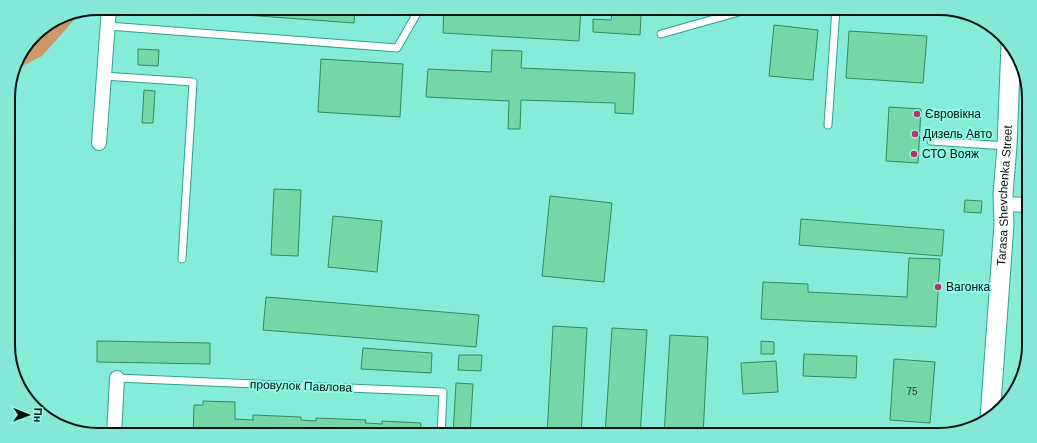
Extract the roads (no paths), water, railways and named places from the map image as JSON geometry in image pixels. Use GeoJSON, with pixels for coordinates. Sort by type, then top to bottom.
{"type":"FeatureCollection","features":[{"type":"Feature","properties":{"kind":"main road","name":"Tarasa Shevchenka Street"},"geometry":{"type":"LineString","coordinates":[[990,411],[1004,204],[1003,194],[1007,146],[1011,55]]}},
{"type":"Feature","properties":{"kind":"street"},"geometry":{"type":"LineString","coordinates":[[99,143],[109,15]]}},
{"type":"Feature","properties":{"kind":"street"},"geometry":{"type":"LineString","coordinates":[[1004,204],[1022,205]]}},
{"type":"Feature","properties":{"kind":"street"},"geometry":{"type":"LineString","coordinates":[[114,428],[117,378]]}},
{"type":"Feature","properties":{"kind":"lane"},"geometry":{"type":"LineString","coordinates":[[108,26],[396,48],[416,15]]}},
{"type":"Feature","properties":{"kind":"lane"},"geometry":{"type":"LineString","coordinates":[[661,34],[728,15]]}},
{"type":"Feature","properties":{"kind":"lane"},"geometry":{"type":"LineString","coordinates":[[828,125],[836,15]]}},
{"type":"Feature","properties":{"kind":"lane"},"geometry":{"type":"LineString","coordinates":[[104,76],[193,82],[182,259]]}},
{"type":"Feature","properties":{"kind":"lane"},"geometry":{"type":"LineString","coordinates":[[931,141],[1007,146]]}},
{"type":"Feature","properties":{"kind":"lane","name":"провулок Павлова"},"geometry":{"type":"LineString","coordinates":[[117,378],[443,392],[441,428]]}},
{"type":"Feature","properties":{"kind":"place","name":"Євровікна"},"geometry":{"type":"Point","coordinates":[917,114]}},
{"type":"Feature","properties":{"kind":"place","name":"Дизель Авто"},"geometry":{"type":"Point","coordinates":[915,134]}},
{"type":"Feature","properties":{"kind":"place","name":"СТО Вояж"},"geometry":{"type":"Point","coordinates":[914,154]}},
{"type":"Feature","properties":{"kind":"place","name":"Вагонка"},"geometry":{"type":"Point","coordinates":[938,287]}}]}
